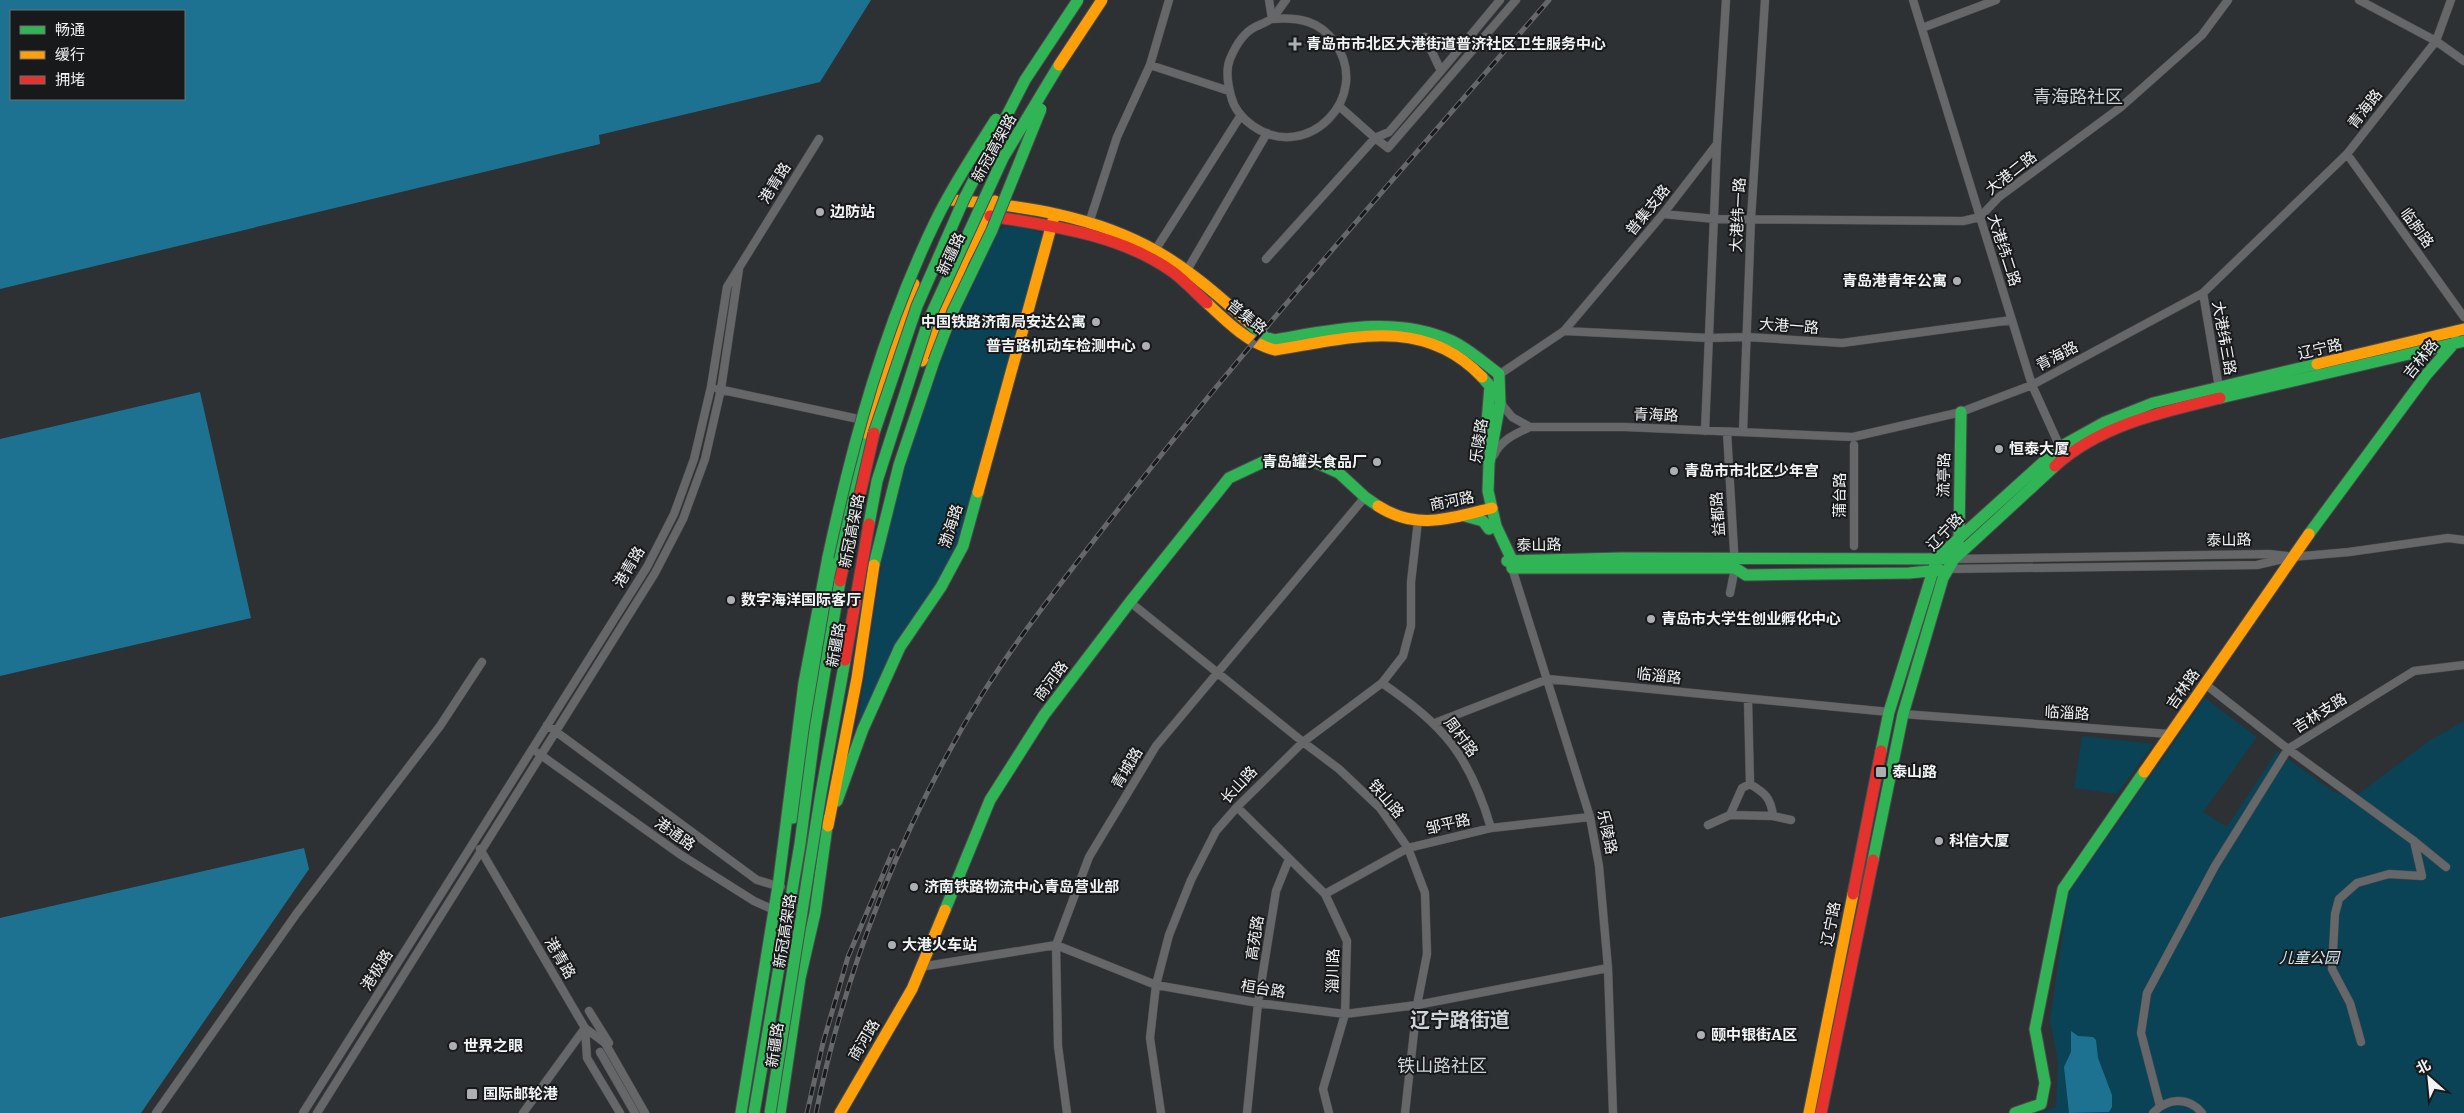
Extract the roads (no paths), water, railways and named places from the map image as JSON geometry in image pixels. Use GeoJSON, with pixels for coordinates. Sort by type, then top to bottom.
{"type":"FeatureCollection","features":[{"type":"Feature","properties":{"kind":"main road","name":"新冠高架路"},"geometry":{"type":"LineString","coordinates":[[754,1113],[800,844],[815,730],[844,558],[868,454],[917,306],[964,200],[1025,80],[1078,0]]}},
{"type":"Feature","properties":{"kind":"main road","name":"新冠高架路"},"geometry":{"type":"LineString","coordinates":[[770,1113],[821,793],[877,481],[929,319],[1003,158],[1055,71],[1102,0]]}},
{"type":"Feature","properties":{"kind":"main road"},"geometry":{"type":"LineString","coordinates":[[828,826],[858,678],[867,603],[879,542],[899,465],[953,311],[992,230],[1055,71]]}},
{"type":"Feature","properties":{"kind":"main road"},"geometry":{"type":"LineString","coordinates":[[778,887],[804,683],[828,557],[868,400],[904,293],[930,230],[973,152],[1025,80]]}},
{"type":"Feature","properties":{"kind":"main road","name":"普集路"},"geometry":{"type":"LineString","coordinates":[[951,200],[994,202],[1089,223],[1154,252],[1186,272],[1265,337],[1274,340],[1371,326],[1407,329],[1434,334],[1453,342],[1499,374]]}},
{"type":"Feature","properties":{"kind":"main road","name":"普集路"},"geometry":{"type":"LineString","coordinates":[[951,200],[987,215],[1094,235],[1142,254],[1173,272],[1246,337],[1265,349],[1275,350],[1342,338],[1375,335],[1428,341],[1447,348],[1462,358],[1490,386]]}},
{"type":"Feature","properties":{"kind":"main road","name":"新疆路"},"geometry":{"type":"LineString","coordinates":[[741,1113],[778,887],[800,780],[834,560],[868,421],[889,356],[919,271],[951,200]]}},
{"type":"Feature","properties":{"kind":"main road","name":"新疆路"},"geometry":{"type":"LineString","coordinates":[[780,1113],[800,978],[815,913],[828,826],[836,734],[868,550],[884,476],[927,348],[964,260],[994,202]]}},
{"type":"Feature","properties":{"kind":"main road","name":"渤海路"},"geometry":{"type":"LineString","coordinates":[[828,826],[863,729],[900,647],[941,587],[963,546],[1055,214]]}},
{"type":"Feature","properties":{"kind":"main road","name":"辽宁路"},"geometry":{"type":"LineString","coordinates":[[1809,1113],[1889,712],[1937,558],[2060,448],[2082,432],[2117,415],[2154,403],[2464,329]]}},
{"type":"Feature","properties":{"kind":"main road","name":"吉林路"},"geometry":{"type":"LineString","coordinates":[[2015,1113],[2041,1104],[2045,1083],[2035,1029],[2063,889],[2292,557],[2427,374],[2452,344],[2464,334]]}},
{"type":"Feature","properties":{"kind":"main road","name":"辽宁路"},"geometry":{"type":"LineString","coordinates":[[1821,1113],[1903,714],[1946,569],[1954,559],[2065,457],[2085,442],[2120,426],[2158,414],[2464,341]]}},
{"type":"Feature","properties":{"kind":"main road","name":"乐陵路"},"geometry":{"type":"LineString","coordinates":[[1499,374],[1500,403],[1490,463],[1487,506],[1489,528],[1510,563]]}},
{"type":"Feature","properties":{"kind":"main road","name":"乐陵路"},"geometry":{"type":"LineString","coordinates":[[1490,386],[1481,487],[1510,563]]}},
{"type":"Feature","properties":{"kind":"main road","name":"流亭路"},"geometry":{"type":"LineString","coordinates":[[1954,559],[1959,538],[1961,412]]}},
{"type":"Feature","properties":{"kind":"main road","name":"商河路"},"geometry":{"type":"LineString","coordinates":[[840,1113],[912,989],[990,800],[1044,715],[1130,602],[1229,478],[1263,462],[1306,458],[1339,473],[1365,497],[1388,512],[1418,521],[1432,522],[1462,515],[1487,506]]}},
{"type":"Feature","properties":{"kind":"main road","name":"商河路"},"geometry":{"type":"LineString","coordinates":[[1418,521],[1487,506]]}},
{"type":"Feature","properties":{"kind":"main road"},"geometry":{"type":"LineString","coordinates":[[1462,515],[1483,521],[1489,528]]}},
{"type":"Feature","properties":{"kind":"main road","name":"泰山路"},"geometry":{"type":"LineString","coordinates":[[1510,563],[1735,563],[1954,559]]}},
{"type":"Feature","properties":{"kind":"main road","name":"泰山路"},"geometry":{"type":"LineString","coordinates":[[1735,563],[1746,575],[1909,573],[1946,569]]}},
{"type":"Feature","properties":{"kind":"street"},"geometry":{"type":"LineString","coordinates":[[1089,223],[1117,137],[1150,65],[1169,0]]}},
{"type":"Feature","properties":{"kind":"street"},"geometry":{"type":"LineString","coordinates":[[1269,0],[1272,19]]}},
{"type":"Feature","properties":{"kind":"street"},"geometry":{"type":"LineString","coordinates":[[1272,19],[1286,0]]}},
{"type":"Feature","properties":{"kind":"street"},"geometry":{"type":"LineString","coordinates":[[1266,259],[1375,138],[1389,132],[1500,0]]}},
{"type":"Feature","properties":{"kind":"street"},"geometry":{"type":"LineString","coordinates":[[1339,106],[1388,148],[1516,0]]}},
{"type":"Feature","properties":{"kind":"street"},"geometry":{"type":"LineString","coordinates":[[1718,144],[1726,0]]}},
{"type":"Feature","properties":{"kind":"street","name":"大港纬一路"},"geometry":{"type":"LineString","coordinates":[[1743,432],[1751,219],[1765,0]]}},
{"type":"Feature","properties":{"kind":"street","name":"大港纬二路"},"geometry":{"type":"LineString","coordinates":[[1913,0],[2032,385],[2060,448]]}},
{"type":"Feature","properties":{"kind":"street"},"geometry":{"type":"LineString","coordinates":[[1922,28],[1996,0]]}},
{"type":"Feature","properties":{"kind":"street","name":"大港二路"},"geometry":{"type":"LineString","coordinates":[[1980,217],[1999,197],[2121,108],[2202,35],[2228,0]]}},
{"type":"Feature","properties":{"kind":"street"},"geometry":{"type":"LineString","coordinates":[[2359,0],[2436,41],[2464,61]]}},
{"type":"Feature","properties":{"kind":"street","name":"青海路"},"geometry":{"type":"LineString","coordinates":[[1490,463],[1498,446],[1511,436],[1530,427],[1743,432],[1853,437],[1961,412],[2032,385],[2203,293],[2347,154],[2436,41],[2451,0]]}},
{"type":"Feature","properties":{"kind":"street"},"geometry":{"type":"LineString","coordinates":[[1292,17],[1313,23],[1330,35],[1342,52],[1347,72],[1345,93],[1339,106],[1322,126],[1302,135],[1282,137],[1267,133],[1250,124],[1232,102],[1229,91],[1227,82],[1229,62],[1238,43],[1253,28],[1272,19],[1292,17]]}},
{"type":"Feature","properties":{"kind":"street"},"geometry":{"type":"LineString","coordinates":[[1426,38],[1441,71]]}},
{"type":"Feature","properties":{"kind":"street"},"geometry":{"type":"LineString","coordinates":[[1150,65],[1229,91]]}},
{"type":"Feature","properties":{"kind":"street"},"geometry":{"type":"LineString","coordinates":[[1154,252],[1241,115]]}},
{"type":"Feature","properties":{"kind":"street"},"geometry":{"type":"LineString","coordinates":[[1186,272],[1267,133]]}},
{"type":"Feature","properties":{"kind":"street","name":"港青路"},"geometry":{"type":"LineString","coordinates":[[646,1113],[606,1043],[585,1028],[474,840],[647,567],[674,514],[694,459],[711,387],[727,286],[819,139]]}},
{"type":"Feature","properties":{"kind":"street","name":"普集支路"},"geometry":{"type":"LineString","coordinates":[[1490,386],[1499,374],[1564,331],[1663,214],[1718,144]]}},
{"type":"Feature","properties":{"kind":"street","name":"大港纬一路"},"geometry":{"type":"LineString","coordinates":[[1705,431],[1718,144]]}},
{"type":"Feature","properties":{"kind":"street","name":"临朐路"},"geometry":{"type":"LineString","coordinates":[[2347,154],[2464,317]]}},
{"type":"Feature","properties":{"kind":"street"},"geometry":{"type":"LineString","coordinates":[[1663,214],[1715,219],[1963,221],[1980,217]]}},
{"type":"Feature","properties":{"kind":"street","name":"港青路"},"geometry":{"type":"LineString","coordinates":[[481,851],[655,573],[683,519],[705,459],[721,389],[739,267]]}},
{"type":"Feature","properties":{"kind":"street","name":"大港纬三路"},"geometry":{"type":"LineString","coordinates":[[2203,293],[2219,388]]}},
{"type":"Feature","properties":{"kind":"street","name":"大港一路"},"geometry":{"type":"LineString","coordinates":[[1564,331],[1709,338],[1747,337],[1859,342],[2012,320]]}},
{"type":"Feature","properties":{"kind":"street"},"geometry":{"type":"LineString","coordinates":[[1490,386],[1500,403],[1512,417],[1530,427]]}},
{"type":"Feature","properties":{"kind":"street"},"geometry":{"type":"LineString","coordinates":[[711,387],[868,421]]}},
{"type":"Feature","properties":{"kind":"street","name":"益都路"},"geometry":{"type":"LineString","coordinates":[[1727,432],[1735,563],[1730,593]]}},
{"type":"Feature","properties":{"kind":"street","name":"蒲台路"},"geometry":{"type":"LineString","coordinates":[[1854,445],[1854,546]]}},
{"type":"Feature","properties":{"kind":"street","name":"青城路"},"geometry":{"type":"LineString","coordinates":[[1066,1113],[1058,1046],[1056,945],[1089,857],[1156,746],[1365,497]]}},
{"type":"Feature","properties":{"kind":"street","name":"长山路"},"geometry":{"type":"LineString","coordinates":[[1160,1113],[1150,1038],[1156,984],[1169,935],[1190,880],[1216,831],[1237,807],[1302,742],[1382,683],[1403,656],[1411,626],[1411,582],[1418,521]]}},
{"type":"Feature","properties":{"kind":"street","name":"泰山路"},"geometry":{"type":"LineString","coordinates":[[1946,569],[2257,565],[2292,557],[2348,552],[2448,538],[2464,540]]}},
{"type":"Feature","properties":{"kind":"street","name":"泰山路"},"geometry":{"type":"LineString","coordinates":[[1954,559],[2269,554],[2292,557]]}},
{"type":"Feature","properties":{"kind":"street","name":"乐陵路"},"geometry":{"type":"LineString","coordinates":[[1510,563],[1590,817],[1599,866],[1608,968],[1613,1113]]}},
{"type":"Feature","properties":{"kind":"street","name":"铁山路"},"geometry":{"type":"LineString","coordinates":[[1130,602],[1302,742],[1339,769],[1380,808],[1408,848],[1425,893],[1427,954],[1417,1005],[1404,1113]]}},
{"type":"Feature","properties":{"kind":"street"},"geometry":{"type":"LineString","coordinates":[[156,1113],[297,913],[440,726],[482,662]]}},
{"type":"Feature","properties":{"kind":"street","name":"吉林支路"},"geometry":{"type":"LineString","coordinates":[[2205,684],[2288,749],[2414,671],[2464,665]]}},
{"type":"Feature","properties":{"kind":"street","name":"临淄路"},"geometry":{"type":"LineString","coordinates":[[1435,722],[1548,679],[1889,712]]}},
{"type":"Feature","properties":{"kind":"street","name":"周村路"},"geometry":{"type":"LineString","coordinates":[[1382,683],[1435,722],[1461,755],[1481,794],[1491,828]]}},
{"type":"Feature","properties":{"kind":"street"},"geometry":{"type":"LineString","coordinates":[[1748,699],[1750,784]]}},
{"type":"Feature","properties":{"kind":"street","name":"临淄路"},"geometry":{"type":"LineString","coordinates":[[1903,714],[2169,734]]}},
{"type":"Feature","properties":{"kind":"street","name":"港通路"},"geometry":{"type":"LineString","coordinates":[[547,724],[757,880],[778,887],[818,888]]}},
{"type":"Feature","properties":{"kind":"street","name":"港通路"},"geometry":{"type":"LineString","coordinates":[[532,749],[681,855],[754,901],[774,910],[815,913]]}},
{"type":"Feature","properties":{"kind":"street"},"geometry":{"type":"LineString","coordinates":[[2160,1106],[2141,1033],[2148,993],[2215,866],[2288,749],[2414,841],[2446,867]]}},
{"type":"Feature","properties":{"kind":"street"},"geometry":{"type":"LineString","coordinates":[[1730,815],[1742,788],[1750,784]]}},
{"type":"Feature","properties":{"kind":"street"},"geometry":{"type":"LineString","coordinates":[[1750,784],[1766,793],[1772,802],[1773,816]]}},
{"type":"Feature","properties":{"kind":"street","name":"淄川路"},"geometry":{"type":"LineString","coordinates":[[1237,807],[1325,894],[1347,941],[1345,1014],[1323,1089],[1329,1113]]}},
{"type":"Feature","properties":{"kind":"street"},"geometry":{"type":"LineString","coordinates":[[1708,824],[1730,815],[1773,816],[1791,820]]}},
{"type":"Feature","properties":{"kind":"street","name":"邹平路"},"geometry":{"type":"LineString","coordinates":[[1325,894],[1408,848],[1491,828],[1590,817]]}},
{"type":"Feature","properties":{"kind":"street","name":"港极路"},"geometry":{"type":"LineString","coordinates":[[303,1113],[474,840]]}},
{"type":"Feature","properties":{"kind":"street"},"geometry":{"type":"LineString","coordinates":[[2361,1042],[2350,1003],[2332,969],[2337,906],[2339,899],[2357,884],[2389,874],[2422,876],[2414,841]]}},
{"type":"Feature","properties":{"kind":"street","name":"港极路"},"geometry":{"type":"LineString","coordinates":[[317,1113],[481,851]]}},
{"type":"Feature","properties":{"kind":"street","name":"高苑路"},"geometry":{"type":"LineString","coordinates":[[1247,1113],[1258,1003],[1276,891],[1289,859]]}},
{"type":"Feature","properties":{"kind":"street"},"geometry":{"type":"LineString","coordinates":[[920,967],[1056,945]]}},
{"type":"Feature","properties":{"kind":"street","name":"桓台路"},"geometry":{"type":"LineString","coordinates":[[1056,945],[1156,984],[1258,1003],[1345,1014],[1417,1005],[1608,968]]}},
{"type":"Feature","properties":{"kind":"street"},"geometry":{"type":"LineString","coordinates":[[589,1011],[652,1113]]}},
{"type":"Feature","properties":{"kind":"street"},"geometry":{"type":"LineString","coordinates":[[524,1113],[585,1028]]}},
{"type":"Feature","properties":{"kind":"street","name":"港青路"},"geometry":{"type":"LineString","coordinates":[[585,1028],[587,1058],[620,1113]]}},
{"type":"Feature","properties":{"kind":"street"},"geometry":{"type":"LineString","coordinates":[[600,1052],[635,1113]]}},
{"type":"Feature","properties":{"kind":"street"},"geometry":{"type":"LineString","coordinates":[[2152,1113],[2160,1106],[2179,1100],[2189,1103],[2202,1113]]}},
{"type":"Feature","properties":{"kind":"railway"},"geometry":{"type":"LineString","coordinates":[[816,1113],[844,1003],[861,949],[881,896],[903,843],[928,792],[954,742],[994,676],[1078,561],[1213,391],[1337,244],[1549,0]]}},
{"type":"Feature","properties":{"kind":"railway"},"geometry":{"type":"LineString","coordinates":[[807,1113],[823,1043],[848,957],[893,851]]}},
{"type":"Feature","properties":{"kind":"place","name":"青岛市市北区大港街道普济社区卫生服务中心"},"geometry":{"type":"Point","coordinates":[1295,44]}},
{"type":"Feature","properties":{"kind":"place","name":"边防站"},"geometry":{"type":"Point","coordinates":[820,212]}},
{"type":"Feature","properties":{"kind":"place","name":"青岛港青年公寓"},"geometry":{"type":"Point","coordinates":[1957,281]}},
{"type":"Feature","properties":{"kind":"place","name":"中国铁路济南局安达公寓"},"geometry":{"type":"Point","coordinates":[1096,322]}},
{"type":"Feature","properties":{"kind":"place","name":"普吉路机动车检测中心"},"geometry":{"type":"Point","coordinates":[1146,346]}},
{"type":"Feature","properties":{"kind":"place","name":"恒泰大厦"},"geometry":{"type":"Point","coordinates":[1999,449]}},
{"type":"Feature","properties":{"kind":"place","name":"青岛罐头食品厂"},"geometry":{"type":"Point","coordinates":[1377,462]}},
{"type":"Feature","properties":{"kind":"place","name":"青岛市市北区少年宫"},"geometry":{"type":"Point","coordinates":[1674,471]}},
{"type":"Feature","properties":{"kind":"place","name":"数字海洋国际客厅"},"geometry":{"type":"Point","coordinates":[731,600]}},
{"type":"Feature","properties":{"kind":"place","name":"青岛市大学生创业孵化中心"},"geometry":{"type":"Point","coordinates":[1651,619]}},
{"type":"Feature","properties":{"kind":"place","name":"泰山路"},"geometry":{"type":"Point","coordinates":[1881,772]}},
{"type":"Feature","properties":{"kind":"place","name":"科信大厦"},"geometry":{"type":"Point","coordinates":[1939,841]}},
{"type":"Feature","properties":{"kind":"place","name":"济南铁路物流中心青岛营业部"},"geometry":{"type":"Point","coordinates":[914,887]}},
{"type":"Feature","properties":{"kind":"place","name":"大港火车站"},"geometry":{"type":"Point","coordinates":[892,945]}},
{"type":"Feature","properties":{"kind":"place","name":"颐中银街A区"},"geometry":{"type":"Point","coordinates":[1701,1035]}},
{"type":"Feature","properties":{"kind":"place","name":"世界之眼"},"geometry":{"type":"Point","coordinates":[453,1046]}},
{"type":"Feature","properties":{"kind":"place","name":"国际邮轮港"},"geometry":{"type":"Point","coordinates":[472,1094]}},
{"type":"Feature","properties":{"kind":"district","name":"青海路社区"},"geometry":{"type":"Point","coordinates":[2078,97]}},
{"type":"Feature","properties":{"kind":"district","name":"辽宁路街道"},"geometry":{"type":"Point","coordinates":[1460,1020]}},
{"type":"Feature","properties":{"kind":"district","name":"铁山路社区"},"geometry":{"type":"Point","coordinates":[1442,1066]}},
{"type":"Feature","properties":{"kind":"park label","name":"儿童公园"},"geometry":{"type":"Point","coordinates":[2309,958]}}]}
